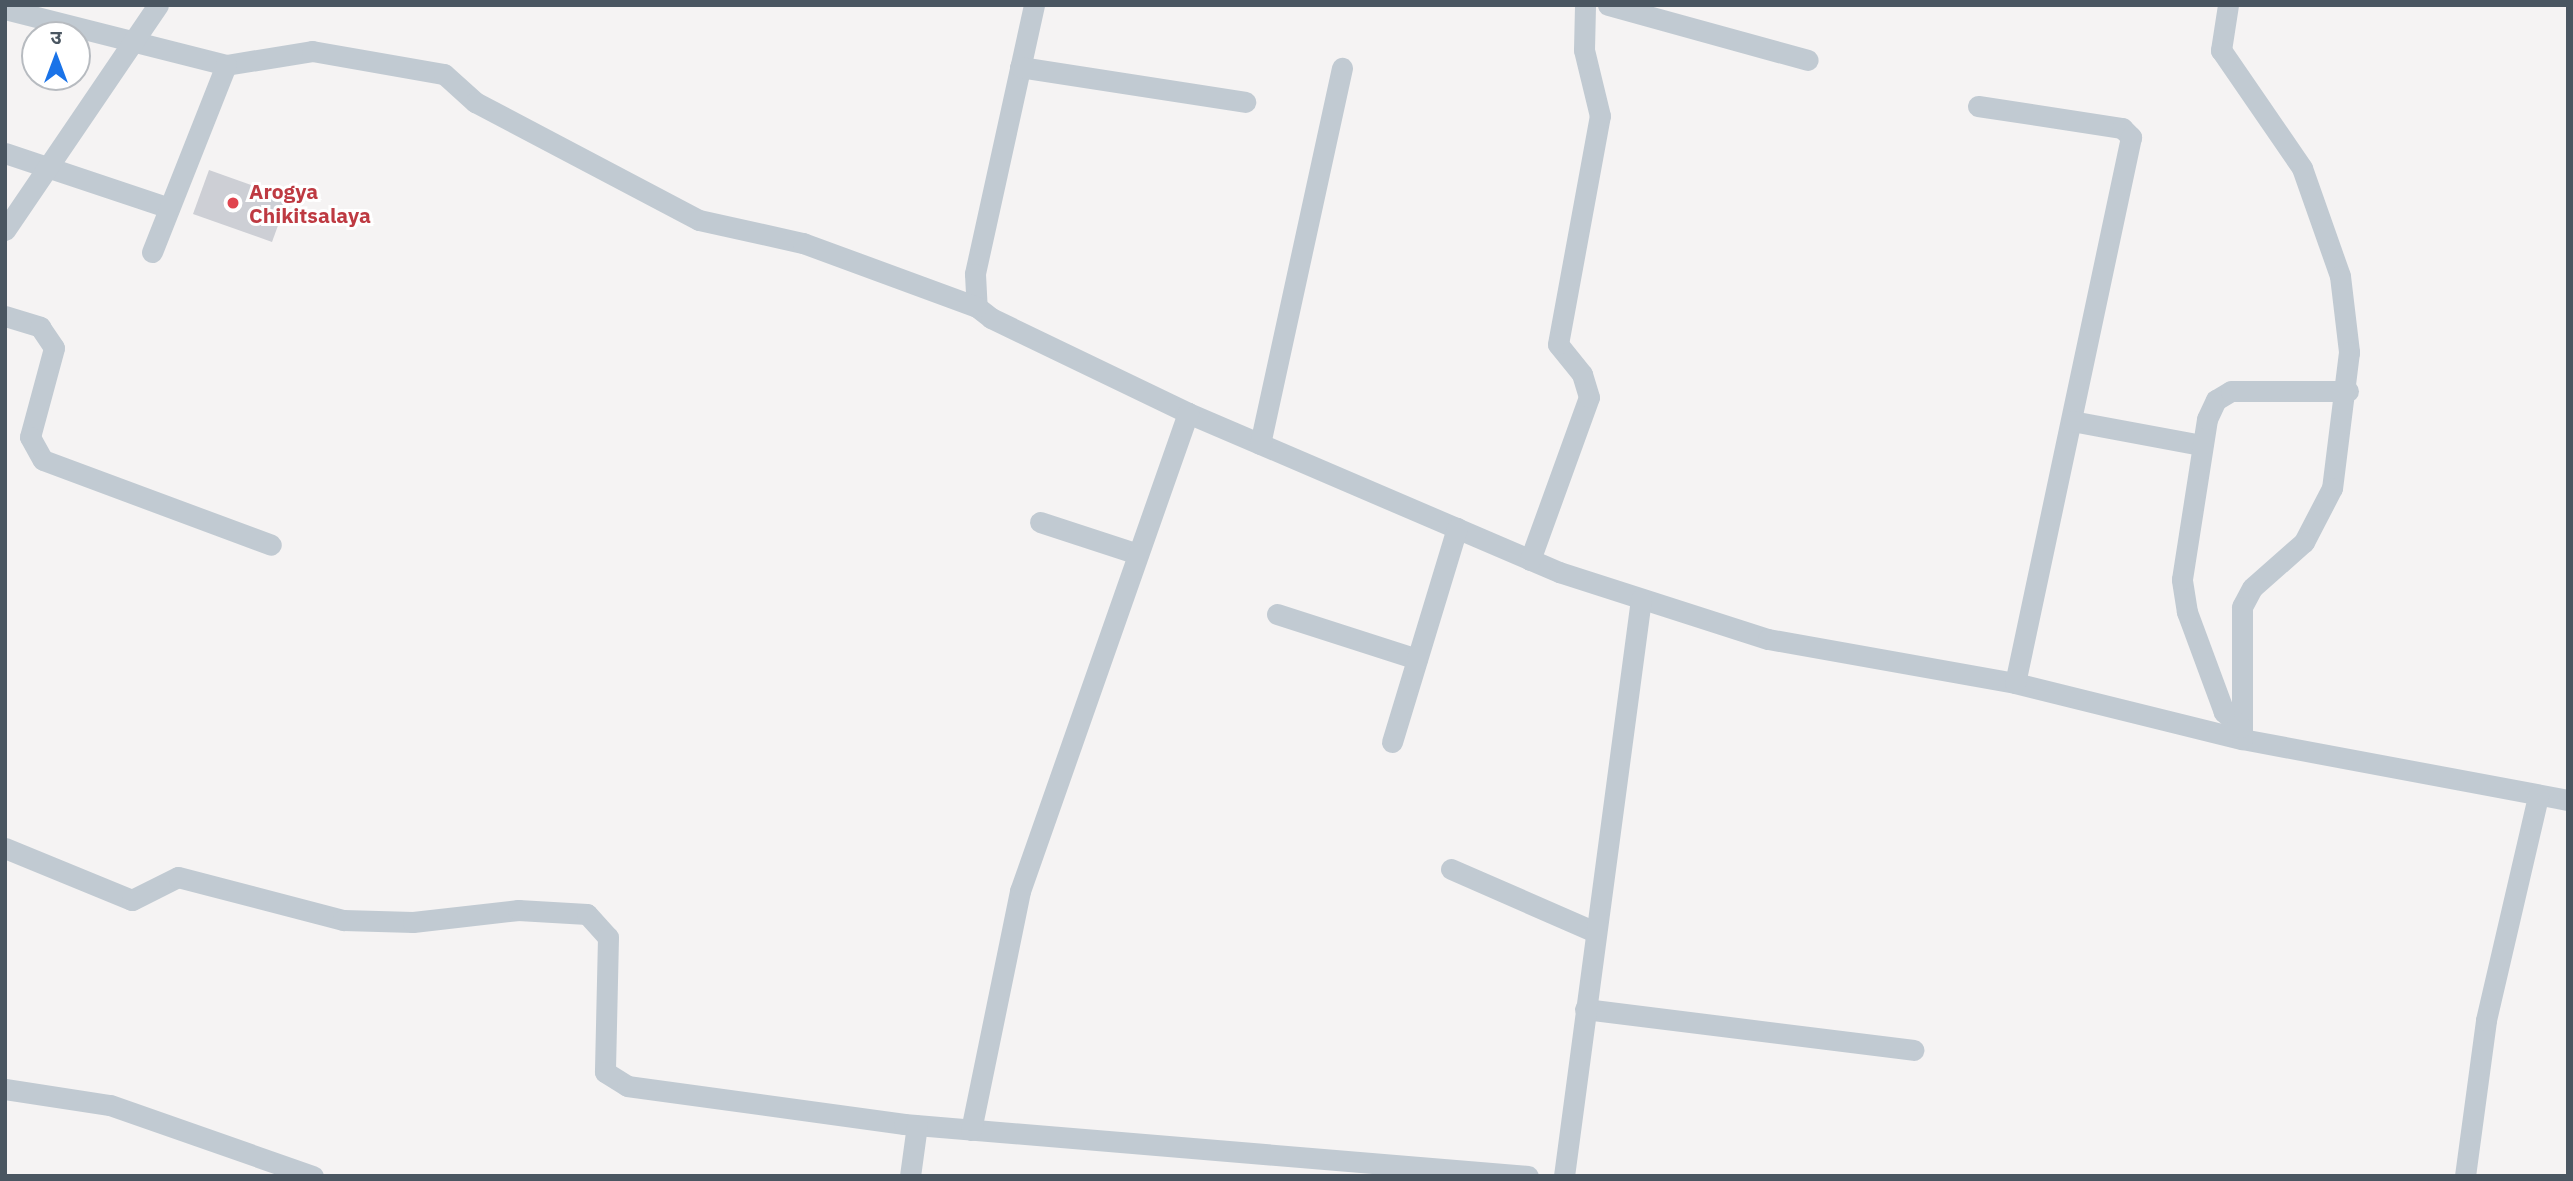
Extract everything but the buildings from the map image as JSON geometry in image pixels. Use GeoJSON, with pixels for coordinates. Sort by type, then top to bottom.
{"type":"FeatureCollection","features":[{"type":"Feature","properties":{"kind":"street"},"geometry":{"type":"LineString","coordinates":[[5,230],[158,5]]}},
{"type":"Feature","properties":{"kind":"street"},"geometry":{"type":"LineString","coordinates":[[977,307],[975,274],[1034,5]]}},
{"type":"Feature","properties":{"kind":"street"},"geometry":{"type":"LineString","coordinates":[[1530,560],[1589,397],[1582,374],[1558,344],[1600,116],[1584,50],[1585,5]]}},
{"type":"Feature","properties":{"kind":"street"},"geometry":{"type":"LineString","coordinates":[[1608,5],[1808,60]]}},
{"type":"Feature","properties":{"kind":"street"},"geometry":{"type":"LineString","coordinates":[[2228,5],[2221,50],[2302,167],[2325,227],[2347,314],[2348,391],[2333,488],[2315,525],[2242,607],[2242,733]]}},
{"type":"Feature","properties":{"kind":"street"},"geometry":{"type":"LineString","coordinates":[[5,9],[135,39],[226,65],[312,51],[444,74],[475,102],[699,220],[803,243],[977,307],[1188,413],[1530,560],[1768,639],[2015,683],[2538,796],[2568,800]]}},
{"type":"Feature","properties":{"kind":"street"},"geometry":{"type":"LineString","coordinates":[[152,252],[226,65]]}},
{"type":"Feature","properties":{"kind":"street"},"geometry":{"type":"LineString","coordinates":[[1020,67],[1245,102]]}},
{"type":"Feature","properties":{"kind":"street"},"geometry":{"type":"LineString","coordinates":[[1260,444],[1342,68]]}},
{"type":"Feature","properties":{"kind":"street"},"geometry":{"type":"LineString","coordinates":[[1978,106],[2122,128],[2131,137],[2015,683]]}},
{"type":"Feature","properties":{"kind":"street"},"geometry":{"type":"LineString","coordinates":[[5,153],[169,208]]}},
{"type":"Feature","properties":{"kind":"street"},"geometry":{"type":"LineString","coordinates":[[5,316],[40,327],[54,348],[30,437],[43,460],[271,545]]}},
{"type":"Feature","properties":{"kind":"street"},"geometry":{"type":"LineString","coordinates":[[2242,733],[2224,712],[2187,612],[2182,579],[2202,445],[2216,400],[2231,391],[2348,391]]}},
{"type":"Feature","properties":{"kind":"street"},"geometry":{"type":"LineString","coordinates":[[971,1130],[1020,891],[1188,413]]}},
{"type":"Feature","properties":{"kind":"street"},"geometry":{"type":"LineString","coordinates":[[2072,421],[2202,445]]}},
{"type":"Feature","properties":{"kind":"street"},"geometry":{"type":"LineString","coordinates":[[1041,522],[1138,554]]}},
{"type":"Feature","properties":{"kind":"street"},"geometry":{"type":"LineString","coordinates":[[1392,741],[1457,528]]}},
{"type":"Feature","properties":{"kind":"street"},"geometry":{"type":"LineString","coordinates":[[1564,1176],[1641,599]]}},
{"type":"Feature","properties":{"kind":"street"},"geometry":{"type":"LineString","coordinates":[[1277,614],[1417,659]]}},
{"type":"Feature","properties":{"kind":"street"},"geometry":{"type":"LineString","coordinates":[[2465,1176],[2486,1020],[2538,796]]}},
{"type":"Feature","properties":{"kind":"street"},"geometry":{"type":"LineString","coordinates":[[5,848],[132,900],[178,877],[344,920],[413,922],[518,910],[587,914],[608,937],[601,1046],[612,1081],[917,1125],[1528,1176]]}},
{"type":"Feature","properties":{"kind":"street"},"geometry":{"type":"LineString","coordinates":[[1451,869],[1595,932]]}},
{"type":"Feature","properties":{"kind":"street"},"geometry":{"type":"LineString","coordinates":[[1585,1009],[1913,1050]]}},
{"type":"Feature","properties":{"kind":"street"},"geometry":{"type":"LineString","coordinates":[[5,1088],[110,1105],[313,1176]]}},
{"type":"Feature","properties":{"kind":"street"},"geometry":{"type":"LineString","coordinates":[[911,1176],[917,1125]]}},
{"type":"Feature","properties":{"kind":"place","name":"Arogya Chikitsalaya"},"geometry":{"type":"Point","coordinates":[233,203]}}]}
